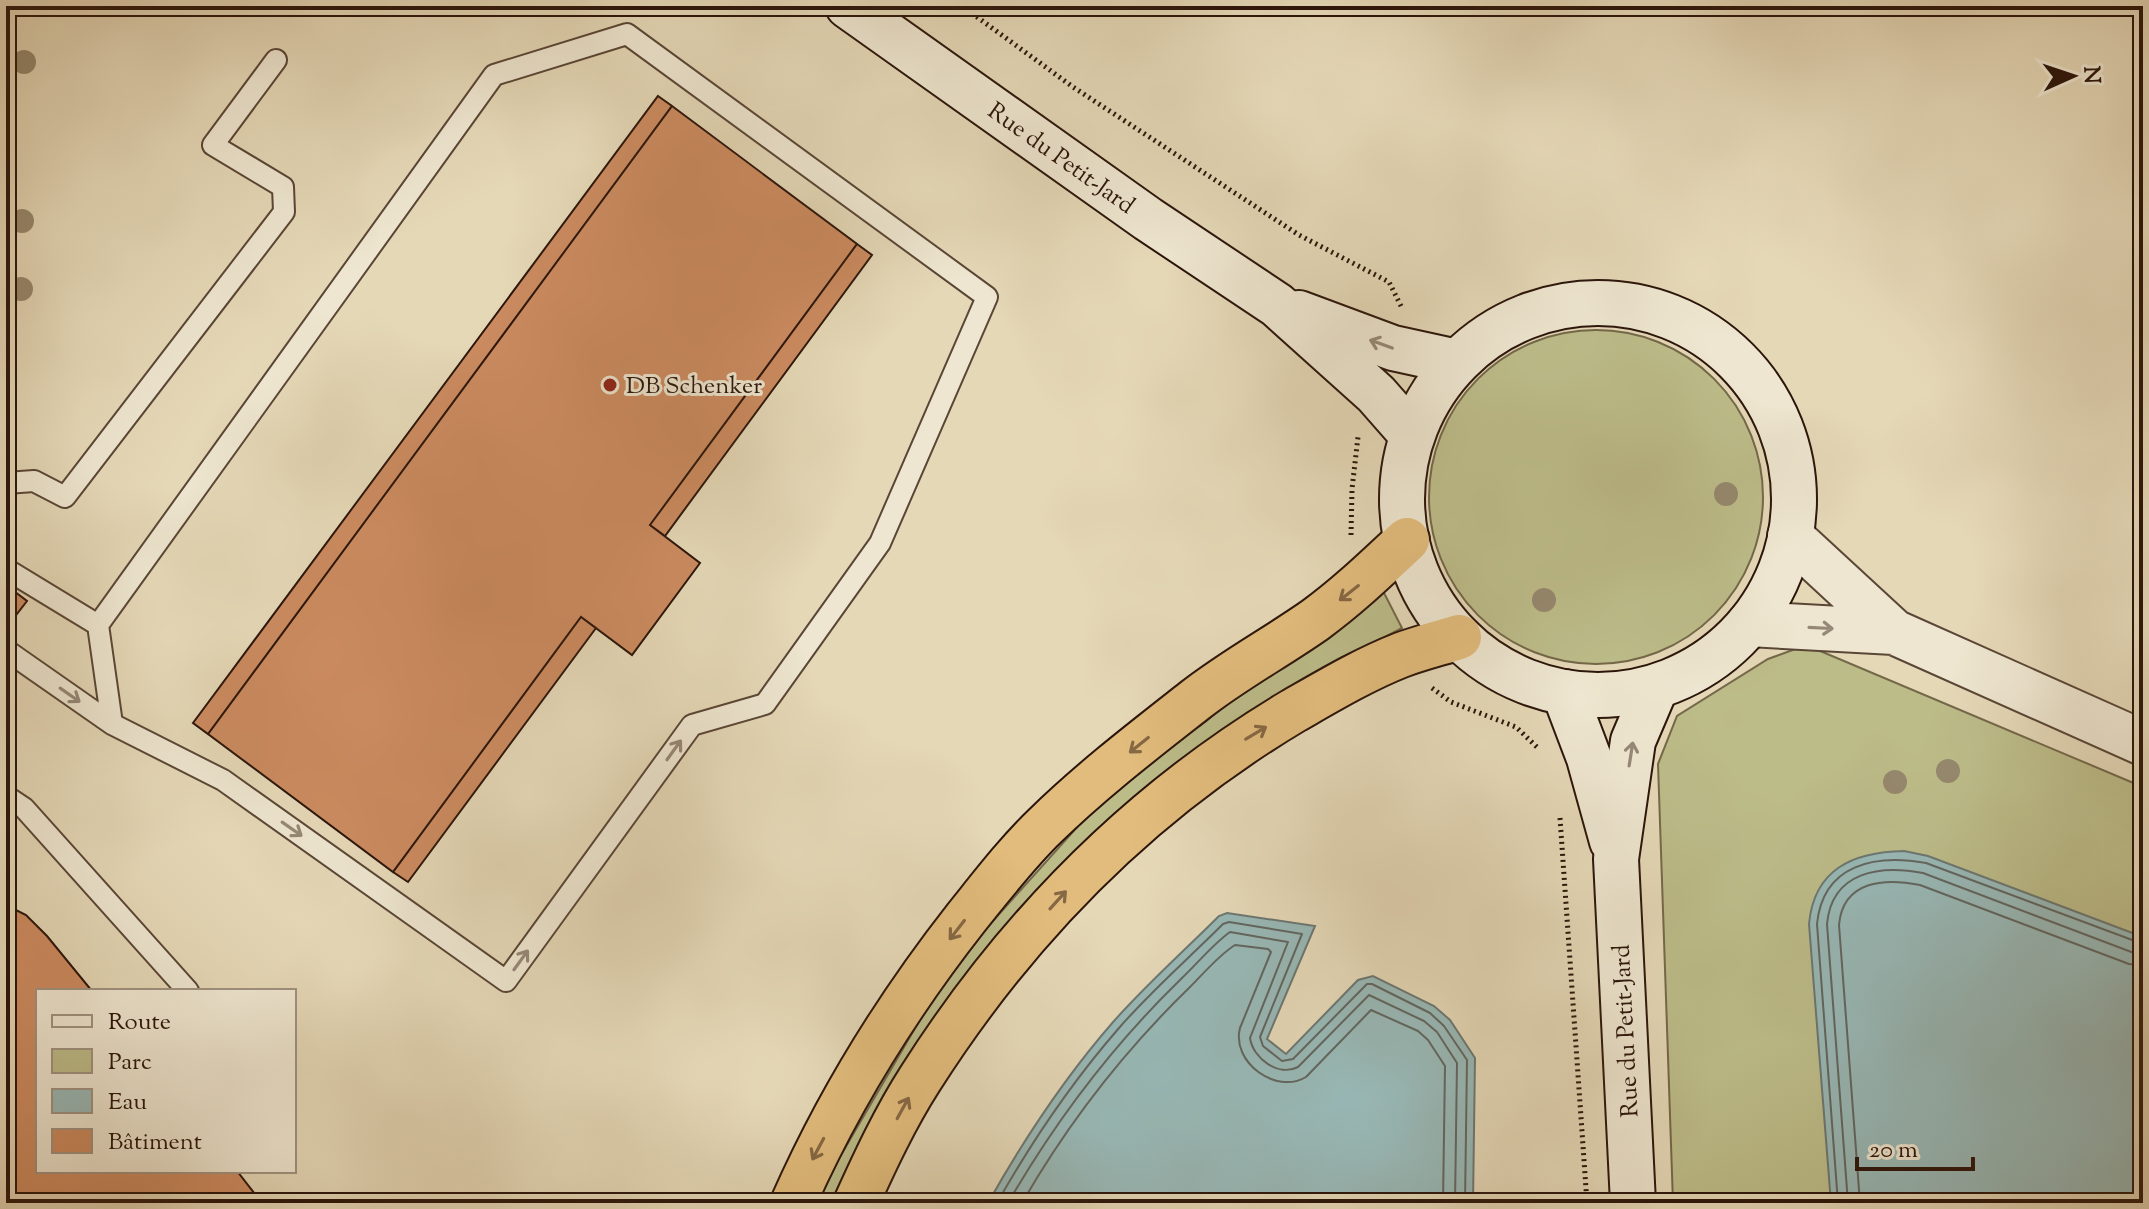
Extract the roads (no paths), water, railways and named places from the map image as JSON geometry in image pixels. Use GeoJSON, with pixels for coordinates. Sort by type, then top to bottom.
{"type":"FeatureCollection","features":[{"type":"Feature","properties":{"kind":"highway"},"geometry":{"type":"LineString","coordinates":[[793,1203],[851,1086],[891,1021],[939,952],[993,883],[1044,827],[1115,764],[1198,698],[1338,602],[1407,540]]}},
{"type":"Feature","properties":{"kind":"highway"},"geometry":{"type":"LineString","coordinates":[[856,1203],[882,1147],[919,1081],[965,1012],[1064,893],[1117,842],[1168,796],[1248,738],[1368,670],[1403,654],[1459,637]]}},
{"type":"Feature","properties":{"kind":"main road","name":"Rue du Petit-Jard"},"geometry":{"type":"LineString","coordinates":[[848,6],[1148,219],[1277,305],[1376,394],[1412,435]]}},
{"type":"Feature","properties":{"kind":"main road"},"geometry":{"type":"LineString","coordinates":[[1608,302],[1641,307],[1673,317],[1703,333],[1729,353],[1752,378],[1779,426],[1792,469],[1794,502],[1790,536],[1781,568],[1749,624],[1729,645],[1683,676],[1656,687],[1595,695],[1535,685],[1481,657],[1459,637],[1425,593],[1407,540],[1402,505],[1412,435],[1431,396],[1457,362],[1482,340],[1511,322],[1542,310],[1608,302]]}},
{"type":"Feature","properties":{"kind":"main road","name":"Rue du Petit-Jard"},"geometry":{"type":"LineString","coordinates":[[1277,305],[1393,348],[1457,362]]}},
{"type":"Feature","properties":{"kind":"main road"},"geometry":{"type":"LineString","coordinates":[[1790,536],[1894,632],[2143,743]]}},
{"type":"Feature","properties":{"kind":"main road"},"geometry":{"type":"LineString","coordinates":[[1749,624],[1894,632]]}},
{"type":"Feature","properties":{"kind":"main road","name":"Rue du Petit-Jard"},"geometry":{"type":"LineString","coordinates":[[1633,1203],[1616,859],[1633,741],[1656,687]]}},
{"type":"Feature","properties":{"kind":"main road","name":"Rue du Petit-Jard"},"geometry":{"type":"LineString","coordinates":[[1564,692],[1589,758],[1616,859]]}},
{"type":"Feature","properties":{"kind":"lane"},"geometry":{"type":"LineString","coordinates":[[6,650],[112,724],[223,780],[506,981],[692,725],[765,704],[880,543],[987,297],[627,34],[494,75],[98,625],[112,724]]}},
{"type":"Feature","properties":{"kind":"lane"},"geometry":{"type":"LineString","coordinates":[[6,483],[34,481],[65,497],[284,212],[283,187],[213,145],[276,60]]}},
{"type":"Feature","properties":{"kind":"lane"},"geometry":{"type":"LineString","coordinates":[[6,569],[98,625]]}},
{"type":"Feature","properties":{"kind":"lane"},"geometry":{"type":"LineString","coordinates":[[6,796],[24,808],[186,989]]}},
{"type":"Feature","properties":{"kind":"water"},"geometry":{"type":"Polygon","coordinates":[[[1904,851],[1928,856],[2143,937],[2143,1203],[1831,1203],[1809,924],[1812,905],[1828,877],[1839,867],[1868,855],[1904,851]]]}},
{"type":"Feature","properties":{"kind":"water"},"geometry":{"type":"Polygon","coordinates":[[[1227,913],[1315,926],[1267,1039],[1286,1054],[1358,980],[1373,976],[1434,1006],[1450,1020],[1475,1058],[1473,1203],[988,1203],[1046,1109],[1096,1042],[1152,981],[1219,916],[1227,913]]]}},
{"type":"Feature","properties":{"kind":"place","name":"DB Schenker"},"geometry":{"type":"Point","coordinates":[610,385]}}]}
